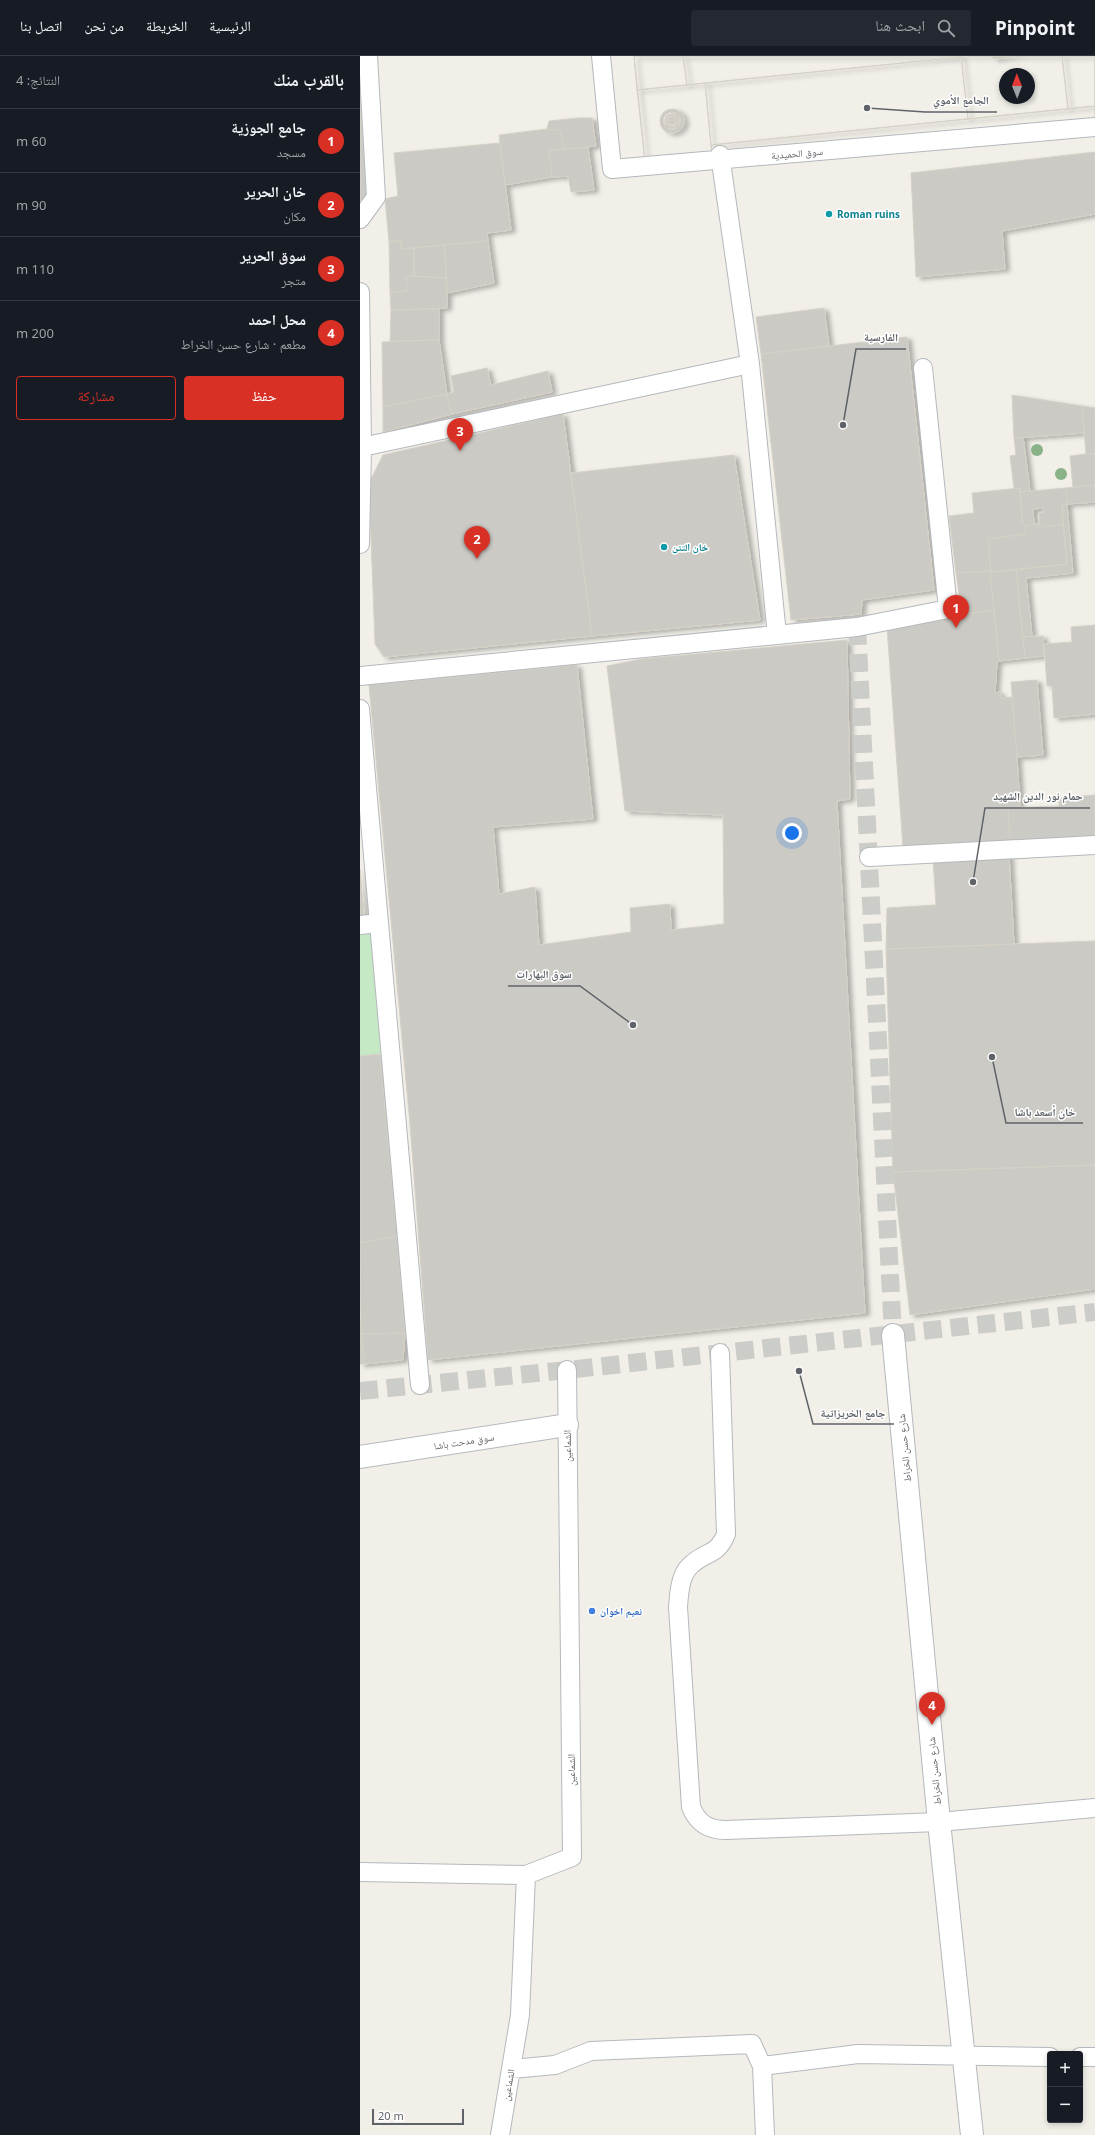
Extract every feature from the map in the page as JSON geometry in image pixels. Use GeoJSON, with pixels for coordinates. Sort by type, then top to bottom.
{"type":"FeatureCollection","features":[{"type":"Feature","properties":{"kind":"street"},"geometry":{"type":"LineString","coordinates":[[360,219],[376,197],[368,56]]}},
{"type":"Feature","properties":{"kind":"street","name":"سوق الحميدية"},"geometry":{"type":"LineString","coordinates":[[601,56],[612,169],[720,157],[1095,127]]}},
{"type":"Feature","properties":{"kind":"street"},"geometry":{"type":"LineString","coordinates":[[720,157],[750,364],[777,635]]}},
{"type":"Feature","properties":{"kind":"street"},"geometry":{"type":"LineString","coordinates":[[360,292],[362,447],[360,544]]}},
{"type":"Feature","properties":{"kind":"street"},"geometry":{"type":"LineString","coordinates":[[362,447],[750,364]]}},
{"type":"Feature","properties":{"kind":"street"},"geometry":{"type":"LineString","coordinates":[[360,676],[857,627],[948,609],[923,368]]}},
{"type":"Feature","properties":{"kind":"street"},"geometry":{"type":"LineString","coordinates":[[360,709],[420,1385]]}},
{"type":"Feature","properties":{"kind":"street"},"geometry":{"type":"LineString","coordinates":[[869,857],[1095,845]]}},
{"type":"Feature","properties":{"kind":"street"},"geometry":{"type":"LineString","coordinates":[[360,925],[379,923]]}},
{"type":"Feature","properties":{"kind":"street","name":"شارع حسن الخراط"},"geometry":{"type":"LineString","coordinates":[[893,1335],[939,1822],[965,2056],[972,2135]]}},
{"type":"Feature","properties":{"kind":"street"},"geometry":{"type":"LineString","coordinates":[[720,1353],[726,1534],[717,1549],[690,1566],[683,1579],[679,1595],[691,1807],[695,1817],[702,1824],[718,1830],[939,1822],[1095,1808]]}},
{"type":"Feature","properties":{"kind":"street","name":"الشماعين"},"geometry":{"type":"LineString","coordinates":[[500,2135],[520,2015],[526,1875],[572,1857],[567,1370]]}},
{"type":"Feature","properties":{"kind":"street","name":"سوق مدحت باشا"},"geometry":{"type":"LineString","coordinates":[[360,1457],[567,1425]]}},
{"type":"Feature","properties":{"kind":"street"},"geometry":{"type":"LineString","coordinates":[[360,1872],[526,1875]]}},
{"type":"Feature","properties":{"kind":"street"},"geometry":{"type":"LineString","coordinates":[[510,2076],[512,2069],[555,2065],[591,2051],[752,2044],[762,2066],[765,2135]]}},
{"type":"Feature","properties":{"kind":"street"},"geometry":{"type":"LineString","coordinates":[[762,2066],[858,2054],[1047,2057]]}},
{"type":"Feature","properties":{"kind":"street"},"geometry":{"type":"LineString","coordinates":[[1083,2057],[1095,2057]]}},
{"type":"Feature","properties":{"kind":"green space"},"geometry":{"type":"Polygon","coordinates":[[[379,923],[391,1052],[360,1056],[360,925],[379,923]]]}},
{"type":"Feature","properties":{"kind":"building"},"geometry":{"type":"Polygon","coordinates":[[[634,56],[683,56],[687,85],[637,90],[634,56]]]}},
{"type":"Feature","properties":{"kind":"building"},"geometry":{"type":"Polygon","coordinates":[[[634,56],[1095,56],[1095,118],[645,161],[634,56]]]}},
{"type":"Feature","properties":{"kind":"building"},"geometry":{"type":"Polygon","coordinates":[[[683,56],[961,56],[961,57],[687,85],[683,56]]]}},
{"type":"Feature","properties":{"kind":"building"},"geometry":{"type":"Polygon","coordinates":[[[961,56],[1062,56],[1068,109],[968,119],[961,56]]]}},
{"type":"Feature","properties":{"kind":"building"},"geometry":{"type":"Polygon","coordinates":[[[991,56],[1021,56],[994,59],[991,56]]]}},
{"type":"Feature","properties":{"kind":"building"},"geometry":{"type":"Polygon","coordinates":[[[1062,56],[1095,56],[1095,106],[1068,109],[1062,56]]]}},
{"type":"Feature","properties":{"kind":"building"},"geometry":{"type":"Polygon","coordinates":[[[961,57],[968,119],[711,145],[705,83],[961,57]]]}},
{"type":"Feature","properties":{"kind":"building"},"geometry":{"type":"Polygon","coordinates":[[[705,83],[712,155],[645,161],[637,90],[705,83]]]}},
{"type":"Feature","properties":{"kind":"building"},"geometry":{"type":"Polygon","coordinates":[[[360,96],[367,200],[360,200],[360,96]]]}},
{"type":"Feature","properties":{"kind":"building"},"geometry":{"type":"Polygon","coordinates":[[[1095,106],[1095,118],[712,155],[711,145],[1095,106]]]}},
{"type":"Feature","properties":{"kind":"building"},"geometry":{"type":"Polygon","coordinates":[[[672,109],[677,110],[683,116],[683,126],[677,132],[672,133],[667,132],[661,126],[660,121],[661,116],[667,110],[672,109]]]}},
{"type":"Feature","properties":{"kind":"building"},"geometry":{"type":"Polygon","coordinates":[[[672,112],[678,115],[681,121],[678,127],[672,130],[666,127],[663,121],[666,115],[672,112]]]}},
{"type":"Feature","properties":{"kind":"building"},"geometry":{"type":"Polygon","coordinates":[[[669,114],[675,114],[679,118],[679,124],[675,128],[669,128],[665,124],[665,118],[669,114]]]}},
{"type":"Feature","properties":{"kind":"building"},"geometry":{"type":"Polygon","coordinates":[[[670,116],[674,116],[676,117],[676,125],[670,126],[667,123],[667,119],[670,116]]]}},
{"type":"Feature","properties":{"kind":"building"},"geometry":{"type":"Polygon","coordinates":[[[670,117],[674,117],[676,121],[674,125],[670,125],[668,123],[668,119],[670,117]]]}},
{"type":"Feature","properties":{"kind":"building"},"geometry":{"type":"Polygon","coordinates":[[[592,118],[596,146],[564,149],[560,130],[547,129],[549,121],[592,118]]]}},
{"type":"Feature","properties":{"kind":"building"},"geometry":{"type":"Polygon","coordinates":[[[672,119],[675,122],[672,125],[669,122],[672,119]]]}},
{"type":"Feature","properties":{"kind":"building"},"geometry":{"type":"Polygon","coordinates":[[[547,129],[560,130],[564,149],[549,151],[552,177],[505,185],[499,135],[547,129]]]}},
{"type":"Feature","properties":{"kind":"building"},"geometry":{"type":"Polygon","coordinates":[[[500,143],[511,230],[487,233],[488,241],[401,249],[401,241],[389,241],[385,199],[398,196],[394,153],[500,143]]]}},
{"type":"Feature","properties":{"kind":"building"},"geometry":{"type":"Polygon","coordinates":[[[588,147],[594,190],[571,192],[568,176],[552,177],[549,151],[588,147]]]}},
{"type":"Feature","properties":{"kind":"building"},"geometry":{"type":"Polygon","coordinates":[[[1095,152],[1095,214],[1002,231],[1005,269],[916,277],[911,173],[1095,152]]]}},
{"type":"Feature","properties":{"kind":"building"},"geometry":{"type":"Polygon","coordinates":[[[389,241],[401,241],[401,249],[414,248],[414,276],[406,276],[407,291],[390,292],[389,241]]]}},
{"type":"Feature","properties":{"kind":"building"},"geometry":{"type":"Polygon","coordinates":[[[488,241],[494,283],[447,293],[444,245],[488,241]]]}},
{"type":"Feature","properties":{"kind":"building"},"geometry":{"type":"Polygon","coordinates":[[[444,245],[447,278],[414,276],[414,248],[444,245]]]}},
{"type":"Feature","properties":{"kind":"building"},"geometry":{"type":"Polygon","coordinates":[[[406,276],[447,278],[447,308],[391,310],[390,292],[407,291],[406,276]]]}},
{"type":"Feature","properties":{"kind":"building"},"geometry":{"type":"Polygon","coordinates":[[[824,308],[829,346],[761,354],[756,317],[824,308]]]}},
{"type":"Feature","properties":{"kind":"building"},"geometry":{"type":"Polygon","coordinates":[[[439,309],[439,340],[390,341],[391,310],[439,309]]]}},
{"type":"Feature","properties":{"kind":"building"},"geometry":{"type":"Polygon","coordinates":[[[907,337],[934,590],[862,600],[861,614],[791,620],[761,354],[907,337]]]}},
{"type":"Feature","properties":{"kind":"building"},"geometry":{"type":"Polygon","coordinates":[[[439,340],[447,394],[383,407],[382,342],[439,340]]]}},
{"type":"Feature","properties":{"kind":"building"},"geometry":{"type":"Polygon","coordinates":[[[487,368],[491,385],[548,371],[552,392],[452,414],[447,394],[454,392],[451,376],[487,368]]]}},
{"type":"Feature","properties":{"kind":"building"},"geometry":{"type":"Polygon","coordinates":[[[447,394],[452,414],[383,432],[383,407],[447,394]]]}},
{"type":"Feature","properties":{"kind":"building"},"geometry":{"type":"Polygon","coordinates":[[[1012,395],[1082,406],[1084,433],[1014,438],[1012,395]]]}},
{"type":"Feature","properties":{"kind":"building"},"geometry":{"type":"Polygon","coordinates":[[[1082,406],[1095,408],[1095,454],[1086,454],[1082,406]]]}},
{"type":"Feature","properties":{"kind":"building"},"geometry":{"type":"Polygon","coordinates":[[[563,414],[592,636],[384,657],[375,644],[369,483],[383,455],[563,414]]]}},
{"type":"Feature","properties":{"kind":"building"},"geometry":{"type":"Polygon","coordinates":[[[1023,437],[1030,491],[1020,492],[1020,488],[1014,488],[1010,456],[1016,455],[1014,438],[1023,437]]]}},
{"type":"Feature","properties":{"kind":"building"},"geometry":{"type":"Polygon","coordinates":[[[1095,454],[1095,485],[1073,487],[1070,456],[1095,454]]]}},
{"type":"Feature","properties":{"kind":"building","name":"خان التتن"},"geometry":{"type":"Polygon","coordinates":[[[734,455],[760,620],[592,636],[571,473],[734,455]]]}},
{"type":"Feature","properties":{"kind":"building"},"geometry":{"type":"Polygon","coordinates":[[[1095,485],[1095,502],[1067,504],[1066,488],[1095,485]]]}},
{"type":"Feature","properties":{"kind":"building"},"geometry":{"type":"Polygon","coordinates":[[[1020,488],[1022,521],[1025,526],[1026,534],[988,539],[991,572],[956,573],[949,516],[974,513],[972,493],[1020,488]]]}},
{"type":"Feature","properties":{"kind":"building"},"geometry":{"type":"Polygon","coordinates":[[[1066,488],[1067,504],[1062,505],[1063,525],[1040,527],[1039,513],[1043,513],[1044,508],[1033,509],[1034,524],[1025,526],[1022,521],[1020,492],[1066,488]]]}},
{"type":"Feature","properties":{"kind":"building"},"geometry":{"type":"Polygon","coordinates":[[[1067,504],[1073,573],[1026,578],[1032,636],[1023,637],[1016,570],[1067,564],[1062,505],[1067,504]]]}},
{"type":"Feature","properties":{"kind":"building"},"geometry":{"type":"Polygon","coordinates":[[[1040,524],[1040,527],[1063,525],[1067,564],[991,572],[988,539],[1026,534],[1025,526],[1040,524]]]}},
{"type":"Feature","properties":{"kind":"building"},"geometry":{"type":"Polygon","coordinates":[[[1016,570],[1025,658],[999,661],[990,571],[1016,570]]]}},
{"type":"Feature","properties":{"kind":"building"},"geometry":{"type":"Polygon","coordinates":[[[990,571],[994,610],[962,614],[956,573],[990,571]]]}},
{"type":"Feature","properties":{"kind":"building"},"geometry":{"type":"Polygon","coordinates":[[[994,610],[999,661],[997,662],[995,693],[1000,692],[1001,698],[1012,697],[1017,757],[1020,807],[1008,808],[1010,842],[903,847],[887,627],[961,611],[962,614],[994,610]]]}},
{"type":"Feature","properties":{"kind":"building"},"geometry":{"type":"Polygon","coordinates":[[[1095,625],[1095,714],[1054,718],[1052,686],[1047,686],[1044,644],[1072,642],[1071,627],[1095,625]]]}},
{"type":"Feature","properties":{"kind":"building"},"geometry":{"type":"Polygon","coordinates":[[[1043,636],[1044,656],[1025,658],[1023,637],[1043,636]]]}},
{"type":"Feature","properties":{"kind":"building"},"geometry":{"type":"Polygon","coordinates":[[[847,640],[850,799],[837,801],[865,1313],[428,1360],[410,1124],[369,685],[577,665],[593,819],[493,827],[499,894],[535,887],[539,945],[631,932],[630,908],[670,904],[671,930],[724,924],[723,815],[625,811],[607,666],[642,659],[847,640]]]}},
{"type":"Feature","properties":{"kind":"building"},"geometry":{"type":"Polygon","coordinates":[[[1037,680],[1043,755],[1017,757],[1011,682],[1037,680]]]}},
{"type":"Feature","properties":{"kind":"building"},"geometry":{"type":"Polygon","coordinates":[[[1095,795],[1095,837],[1010,842],[1008,808],[1059,806],[1059,798],[1095,795]]]}},
{"type":"Feature","properties":{"kind":"building"},"geometry":{"type":"Polygon","coordinates":[[[1009,855],[1014,944],[886,949],[887,908],[936,905],[933,859],[1009,855]]]}},
{"type":"Feature","properties":{"kind":"building"},"geometry":{"type":"Polygon","coordinates":[[[360,869],[365,924],[360,925],[360,869]]]}},
{"type":"Feature","properties":{"kind":"building"},"geometry":{"type":"Polygon","coordinates":[[[1095,941],[1095,1165],[893,1172],[886,949],[1095,941]]]}},
{"type":"Feature","properties":{"kind":"building"},"geometry":{"type":"Polygon","coordinates":[[[380,1054],[397,1236],[360,1243],[360,1056],[380,1054]]]}},
{"type":"Feature","properties":{"kind":"building"},"geometry":{"type":"Polygon","coordinates":[[[1095,1165],[1095,1289],[910,1315],[893,1172],[1095,1165]]]}},
{"type":"Feature","properties":{"kind":"building"},"geometry":{"type":"Polygon","coordinates":[[[397,1236],[405,1333],[361,1334],[360,1243],[397,1236]]]}},
{"type":"Feature","properties":{"kind":"building"},"geometry":{"type":"Polygon","coordinates":[[[360,1320],[364,1364],[360,1364],[360,1320]]]}},
{"type":"Feature","properties":{"kind":"building"},"geometry":{"type":"Polygon","coordinates":[[[405,1333],[403,1360],[364,1364],[361,1334],[405,1333]]]}},
{"type":"Feature","properties":{"kind":"tunnel"},"geometry":{"type":"LineString","coordinates":[[857,627],[893,1335]]}},
{"type":"Feature","properties":{"kind":"tunnel"},"geometry":{"type":"LineString","coordinates":[[360,1391],[567,1370],[1095,1312]]}},
{"type":"Feature","properties":{"kind":"place","name":"الجامع الأموي"},"geometry":{"type":"Point","coordinates":[867,108]}},
{"type":"Feature","properties":{"kind":"place","name":"Roman ruins"},"geometry":{"type":"Point","coordinates":[829,214]}},
{"type":"Feature","properties":{"kind":"place","name":"الفارسية"},"geometry":{"type":"Point","coordinates":[843,425]}},
{"type":"Feature","properties":{"kind":"place","name":"سوق الحرير"},"geometry":{"type":"Point","coordinates":[460,451]}},
{"type":"Feature","properties":{"kind":"place","name":"خان التتن"},"geometry":{"type":"Point","coordinates":[664,547]}},
{"type":"Feature","properties":{"kind":"place","name":"خان الحرير"},"geometry":{"type":"Point","coordinates":[477,559]}},
{"type":"Feature","properties":{"kind":"place","name":"جامع الجوزية"},"geometry":{"type":"Point","coordinates":[956,628]}},
{"type":"Feature","properties":{"kind":"place","name":"حمام نور الدين الشهيد"},"geometry":{"type":"Point","coordinates":[973,882]}},
{"type":"Feature","properties":{"kind":"place","name":"سوق البهارات"},"geometry":{"type":"Point","coordinates":[633,1025]}},
{"type":"Feature","properties":{"kind":"place","name":"خان أسعد باشا"},"geometry":{"type":"Point","coordinates":[992,1057]}},
{"type":"Feature","properties":{"kind":"place","name":"جامع الخريزاتية"},"geometry":{"type":"Point","coordinates":[799,1371]}},
{"type":"Feature","properties":{"kind":"place","name":"نعيم اخوان"},"geometry":{"type":"Point","coordinates":[592,1611]}},
{"type":"Feature","properties":{"kind":"place","name":"محل احمد"},"geometry":{"type":"Point","coordinates":[932,1725]}}]}
